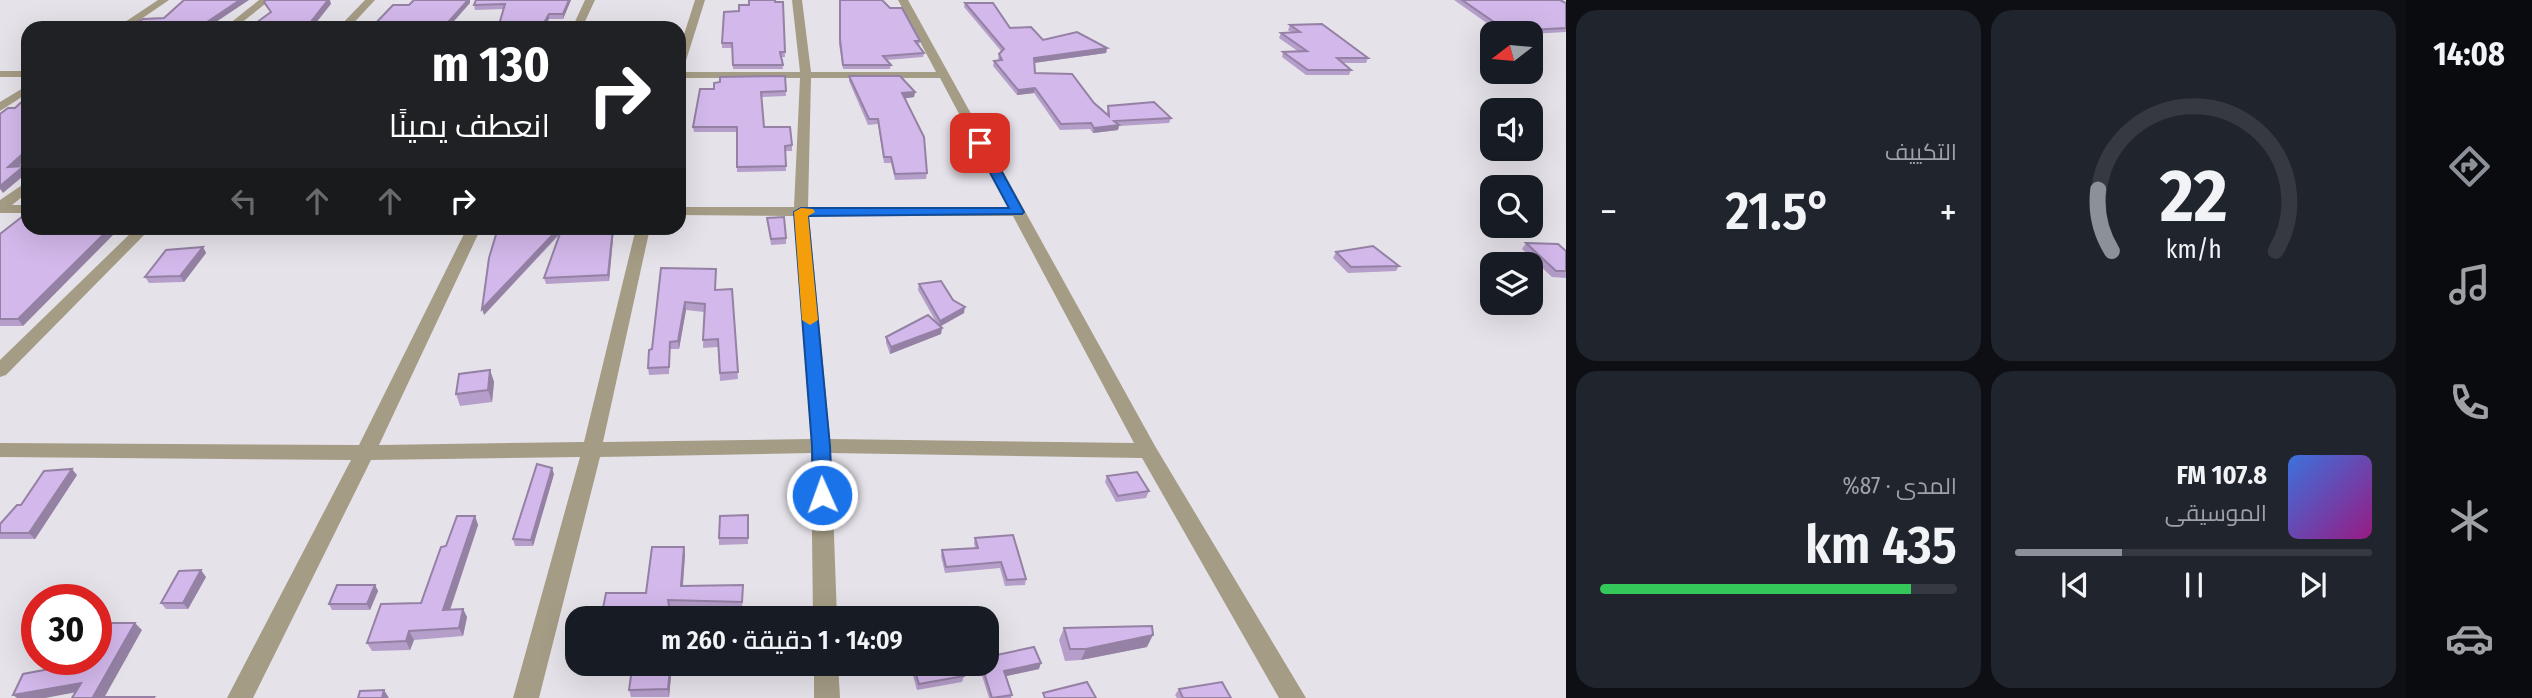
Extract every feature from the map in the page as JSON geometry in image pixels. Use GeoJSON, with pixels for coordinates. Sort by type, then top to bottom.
{"type":"FeatureCollection","features":[{"type":"Feature","properties":{"kind":"street"},"geometry":{"type":"LineString","coordinates":[[132,21],[164,0]]}},
{"type":"Feature","properties":{"kind":"street"},"geometry":{"type":"LineString","coordinates":[[238,21],[265,0]]}},
{"type":"Feature","properties":{"kind":"street"},"geometry":{"type":"LineString","coordinates":[[349,21],[370,0]]}},
{"type":"Feature","properties":{"kind":"street"},"geometry":{"type":"LineString","coordinates":[[580,21],[590,0]]}},
{"type":"Feature","properties":{"kind":"street"},"geometry":{"type":"LineString","coordinates":[[686,45],[700,0]]}},
{"type":"Feature","properties":{"kind":"street"},"geometry":{"type":"LineString","coordinates":[[797,0],[806,75],[801,212],[821,446],[825,606]]}},
{"type":"Feature","properties":{"kind":"street"},"geometry":{"type":"LineString","coordinates":[[903,0],[1148,451],[1293,698]]}},
{"type":"Feature","properties":{"kind":"street"},"geometry":{"type":"LineString","coordinates":[[0,75],[21,75]]}},
{"type":"Feature","properties":{"kind":"street"},"geometry":{"type":"LineString","coordinates":[[686,75],[943,75]]}},
{"type":"Feature","properties":{"kind":"street"},"geometry":{"type":"LineString","coordinates":[[0,107],[21,93]]}},
{"type":"Feature","properties":{"kind":"street"},"geometry":{"type":"LineString","coordinates":[[0,208],[21,191]]}},
{"type":"Feature","properties":{"kind":"street"},"geometry":{"type":"LineString","coordinates":[[0,208],[21,209]]}},
{"type":"Feature","properties":{"kind":"street"},"geometry":{"type":"LineString","coordinates":[[686,211],[1017,212]]}},
{"type":"Feature","properties":{"kind":"street"},"geometry":{"type":"LineString","coordinates":[[0,371],[137,235]]}},
{"type":"Feature","properties":{"kind":"street"},"geometry":{"type":"LineString","coordinates":[[240,698],[365,453],[471,235]]}},
{"type":"Feature","properties":{"kind":"street"},"geometry":{"type":"LineString","coordinates":[[526,698],[592,449],[641,235]]}},
{"type":"Feature","properties":{"kind":"street"},"geometry":{"type":"LineString","coordinates":[[0,450],[365,453],[821,446],[1148,451]]}},
{"type":"Feature","properties":{"kind":"street"},"geometry":{"type":"LineString","coordinates":[[826,676],[827,698]]}},
{"type":"Feature","properties":{"kind":"building"},"geometry":{"type":"Polygon","coordinates":[[[184,0],[240,0],[208,21],[140,21],[164,18],[184,0]]]}},
{"type":"Feature","properties":{"kind":"building"},"geometry":{"type":"Polygon","coordinates":[[[328,0],[312,21],[259,21],[271,12],[264,2],[328,0]]]}},
{"type":"Feature","properties":{"kind":"building"},"geometry":{"type":"Polygon","coordinates":[[[414,0],[468,0],[449,21],[378,21],[393,5],[409,5],[414,0]]]}},
{"type":"Feature","properties":{"kind":"building"},"geometry":{"type":"Polygon","coordinates":[[[476,0],[569,0],[563,14],[549,14],[545,21],[500,21],[505,4],[474,5],[476,0]]]}},
{"type":"Feature","properties":{"kind":"building"},"geometry":{"type":"Polygon","coordinates":[[[749,0],[783,2],[785,52],[780,52],[783,65],[733,65],[732,43],[722,43],[724,12],[739,11],[739,5],[749,5],[749,0]]]}},
{"type":"Feature","properties":{"kind":"building"},"geometry":{"type":"Polygon","coordinates":[[[840,0],[882,0],[890,8],[902,8],[920,41],[915,41],[924,53],[883,56],[891,65],[843,65],[840,0]]]}},
{"type":"Feature","properties":{"kind":"building"},"geometry":{"type":"Polygon","coordinates":[[[1462,0],[1560,0],[1566,3],[1566,28],[1544,29],[1544,21],[1492,21],[1462,0]]]}},
{"type":"Feature","properties":{"kind":"building"},"geometry":{"type":"Polygon","coordinates":[[[965,3],[993,3],[1010,28],[1031,27],[1043,40],[1077,32],[1107,48],[1034,58],[1035,73],[1072,74],[1094,103],[1109,116],[1108,106],[1154,102],[1171,118],[1114,121],[1119,125],[1094,128],[1091,123],[1061,124],[1035,88],[1018,90],[994,61],[1002,60],[999,54],[1004,49],[965,3]]]}},
{"type":"Feature","properties":{"kind":"building"},"geometry":{"type":"Polygon","coordinates":[[[1322,24],[1368,58],[1337,58],[1351,70],[1308,70],[1283,52],[1307,51],[1281,33],[1300,32],[1290,25],[1322,24]]]}},
{"type":"Feature","properties":{"kind":"building"},"geometry":{"type":"Polygon","coordinates":[[[785,76],[786,91],[761,92],[764,127],[790,127],[792,145],[785,146],[786,166],[737,167],[737,127],[693,127],[700,89],[714,89],[714,83],[720,82],[720,77],[785,76]]]}},
{"type":"Feature","properties":{"kind":"building"},"geometry":{"type":"Polygon","coordinates":[[[849,76],[900,76],[915,92],[902,93],[924,137],[927,173],[895,174],[891,157],[884,157],[878,119],[869,119],[849,76]]]}},
{"type":"Feature","properties":{"kind":"building"},"geometry":{"type":"Polygon","coordinates":[[[21,102],[21,155],[8,167],[21,166],[21,168],[0,186],[0,114],[8,108],[15,108],[21,102]]]}},
{"type":"Feature","properties":{"kind":"building"},"geometry":{"type":"Polygon","coordinates":[[[784,217],[786,238],[771,239],[767,218],[784,217]]]}},
{"type":"Feature","properties":{"kind":"building"},"geometry":{"type":"Polygon","coordinates":[[[21,218],[21,235],[103,235],[18,319],[0,319],[0,234],[21,218]]]}},
{"type":"Feature","properties":{"kind":"building"},"geometry":{"type":"Polygon","coordinates":[[[496,235],[552,235],[482,309],[489,258],[496,235]]]}},
{"type":"Feature","properties":{"kind":"building"},"geometry":{"type":"Polygon","coordinates":[[[559,235],[612,235],[608,275],[544,278],[559,235]]]}},
{"type":"Feature","properties":{"kind":"building"},"geometry":{"type":"Polygon","coordinates":[[[1526,243],[1558,244],[1566,251],[1566,271],[1556,271],[1543,259],[1543,252],[1536,252],[1526,243]]]}},
{"type":"Feature","properties":{"kind":"building"},"geometry":{"type":"Polygon","coordinates":[[[1373,246],[1399,266],[1351,267],[1336,252],[1373,246]]]}},
{"type":"Feature","properties":{"kind":"building"},"geometry":{"type":"Polygon","coordinates":[[[203,247],[180,276],[145,277],[166,250],[203,247]]]}},
{"type":"Feature","properties":{"kind":"building"},"geometry":{"type":"Polygon","coordinates":[[[661,268],[716,269],[715,290],[732,289],[738,372],[720,373],[718,339],[703,340],[705,304],[685,302],[678,341],[670,342],[669,367],[648,368],[661,268]]]}},
{"type":"Feature","properties":{"kind":"building"},"geometry":{"type":"Polygon","coordinates":[[[941,281],[953,300],[965,307],[940,321],[919,284],[941,281]]]}},
{"type":"Feature","properties":{"kind":"building"},"geometry":{"type":"Polygon","coordinates":[[[928,315],[942,328],[891,347],[886,337],[928,315]]]}},
{"type":"Feature","properties":{"kind":"building"},"geometry":{"type":"Polygon","coordinates":[[[490,370],[488,390],[456,394],[459,374],[490,370]]]}},
{"type":"Feature","properties":{"kind":"building"},"geometry":{"type":"Polygon","coordinates":[[[537,464],[552,468],[531,540],[513,539],[537,464]]]}},
{"type":"Feature","properties":{"kind":"building"},"geometry":{"type":"Polygon","coordinates":[[[72,469],[29,533],[0,533],[0,524],[17,505],[21,505],[44,471],[72,469]]]}},
{"type":"Feature","properties":{"kind":"building"},"geometry":{"type":"Polygon","coordinates":[[[1137,472],[1149,491],[1118,496],[1107,476],[1137,472]]]}},
{"type":"Feature","properties":{"kind":"building"},"geometry":{"type":"Polygon","coordinates":[[[748,515],[748,538],[719,538],[720,516],[748,515]]]}},
{"type":"Feature","properties":{"kind":"building"},"geometry":{"type":"Polygon","coordinates":[[[457,516],[475,516],[443,610],[463,609],[459,628],[409,631],[406,641],[367,643],[381,604],[421,603],[441,547],[446,546],[457,516]]]}},
{"type":"Feature","properties":{"kind":"building"},"geometry":{"type":"Polygon","coordinates":[[[1013,535],[1026,579],[1007,580],[1001,562],[946,567],[942,550],[978,548],[975,538],[1013,535]]]}},
{"type":"Feature","properties":{"kind":"building"},"geometry":{"type":"Polygon","coordinates":[[[652,547],[684,547],[681,586],[743,585],[742,602],[668,600],[669,606],[603,606],[606,593],[646,593],[652,547]]]}},
{"type":"Feature","properties":{"kind":"building"},"geometry":{"type":"Polygon","coordinates":[[[201,570],[183,603],[161,603],[179,571],[201,570]]]}},
{"type":"Feature","properties":{"kind":"building"},"geometry":{"type":"Polygon","coordinates":[[[337,585],[375,585],[367,604],[329,604],[337,585]]]}},
{"type":"Feature","properties":{"kind":"building"},"geometry":{"type":"Polygon","coordinates":[[[112,623],[135,623],[112,664],[112,623]]]}},
{"type":"Feature","properties":{"kind":"building"},"geometry":{"type":"Polygon","coordinates":[[[1152,626],[1153,635],[1086,649],[1070,649],[1064,628],[1152,626]]]}},
{"type":"Feature","properties":{"kind":"building"},"geometry":{"type":"Polygon","coordinates":[[[1034,647],[1041,663],[1004,671],[1012,695],[992,698],[985,676],[999,676],[999,654],[1034,647]]]}},
{"type":"Feature","properties":{"kind":"building"},"geometry":{"type":"Polygon","coordinates":[[[23,675],[105,675],[93,697],[154,697],[72,698],[81,683],[13,695],[23,675]]]}},
{"type":"Feature","properties":{"kind":"building"},"geometry":{"type":"Polygon","coordinates":[[[631,676],[669,676],[668,689],[629,690],[631,676]]]}},
{"type":"Feature","properties":{"kind":"building"},"geometry":{"type":"Polygon","coordinates":[[[916,676],[964,676],[919,684],[916,676]]]}},
{"type":"Feature","properties":{"kind":"building"},"geometry":{"type":"Polygon","coordinates":[[[1087,682],[1096,698],[1045,698],[1043,693],[1087,682]]]}},
{"type":"Feature","properties":{"kind":"building"},"geometry":{"type":"Polygon","coordinates":[[[1222,682],[1231,698],[1183,698],[1179,689],[1222,682]]]}},
{"type":"Feature","properties":{"kind":"building"},"geometry":{"type":"Polygon","coordinates":[[[384,690],[382,698],[358,698],[360,691],[384,690]]]}},
{"type":"Feature","properties":{"kind":"slow traffic"},"geometry":{"type":"LineString","coordinates":[[808,212],[801,212],[810,320]]}},
{"type":"Feature","properties":{"kind":"route"},"geometry":{"type":"LineString","coordinates":[[822,495],[821,446],[801,212],[1017,212],[980,143]]}}]}
